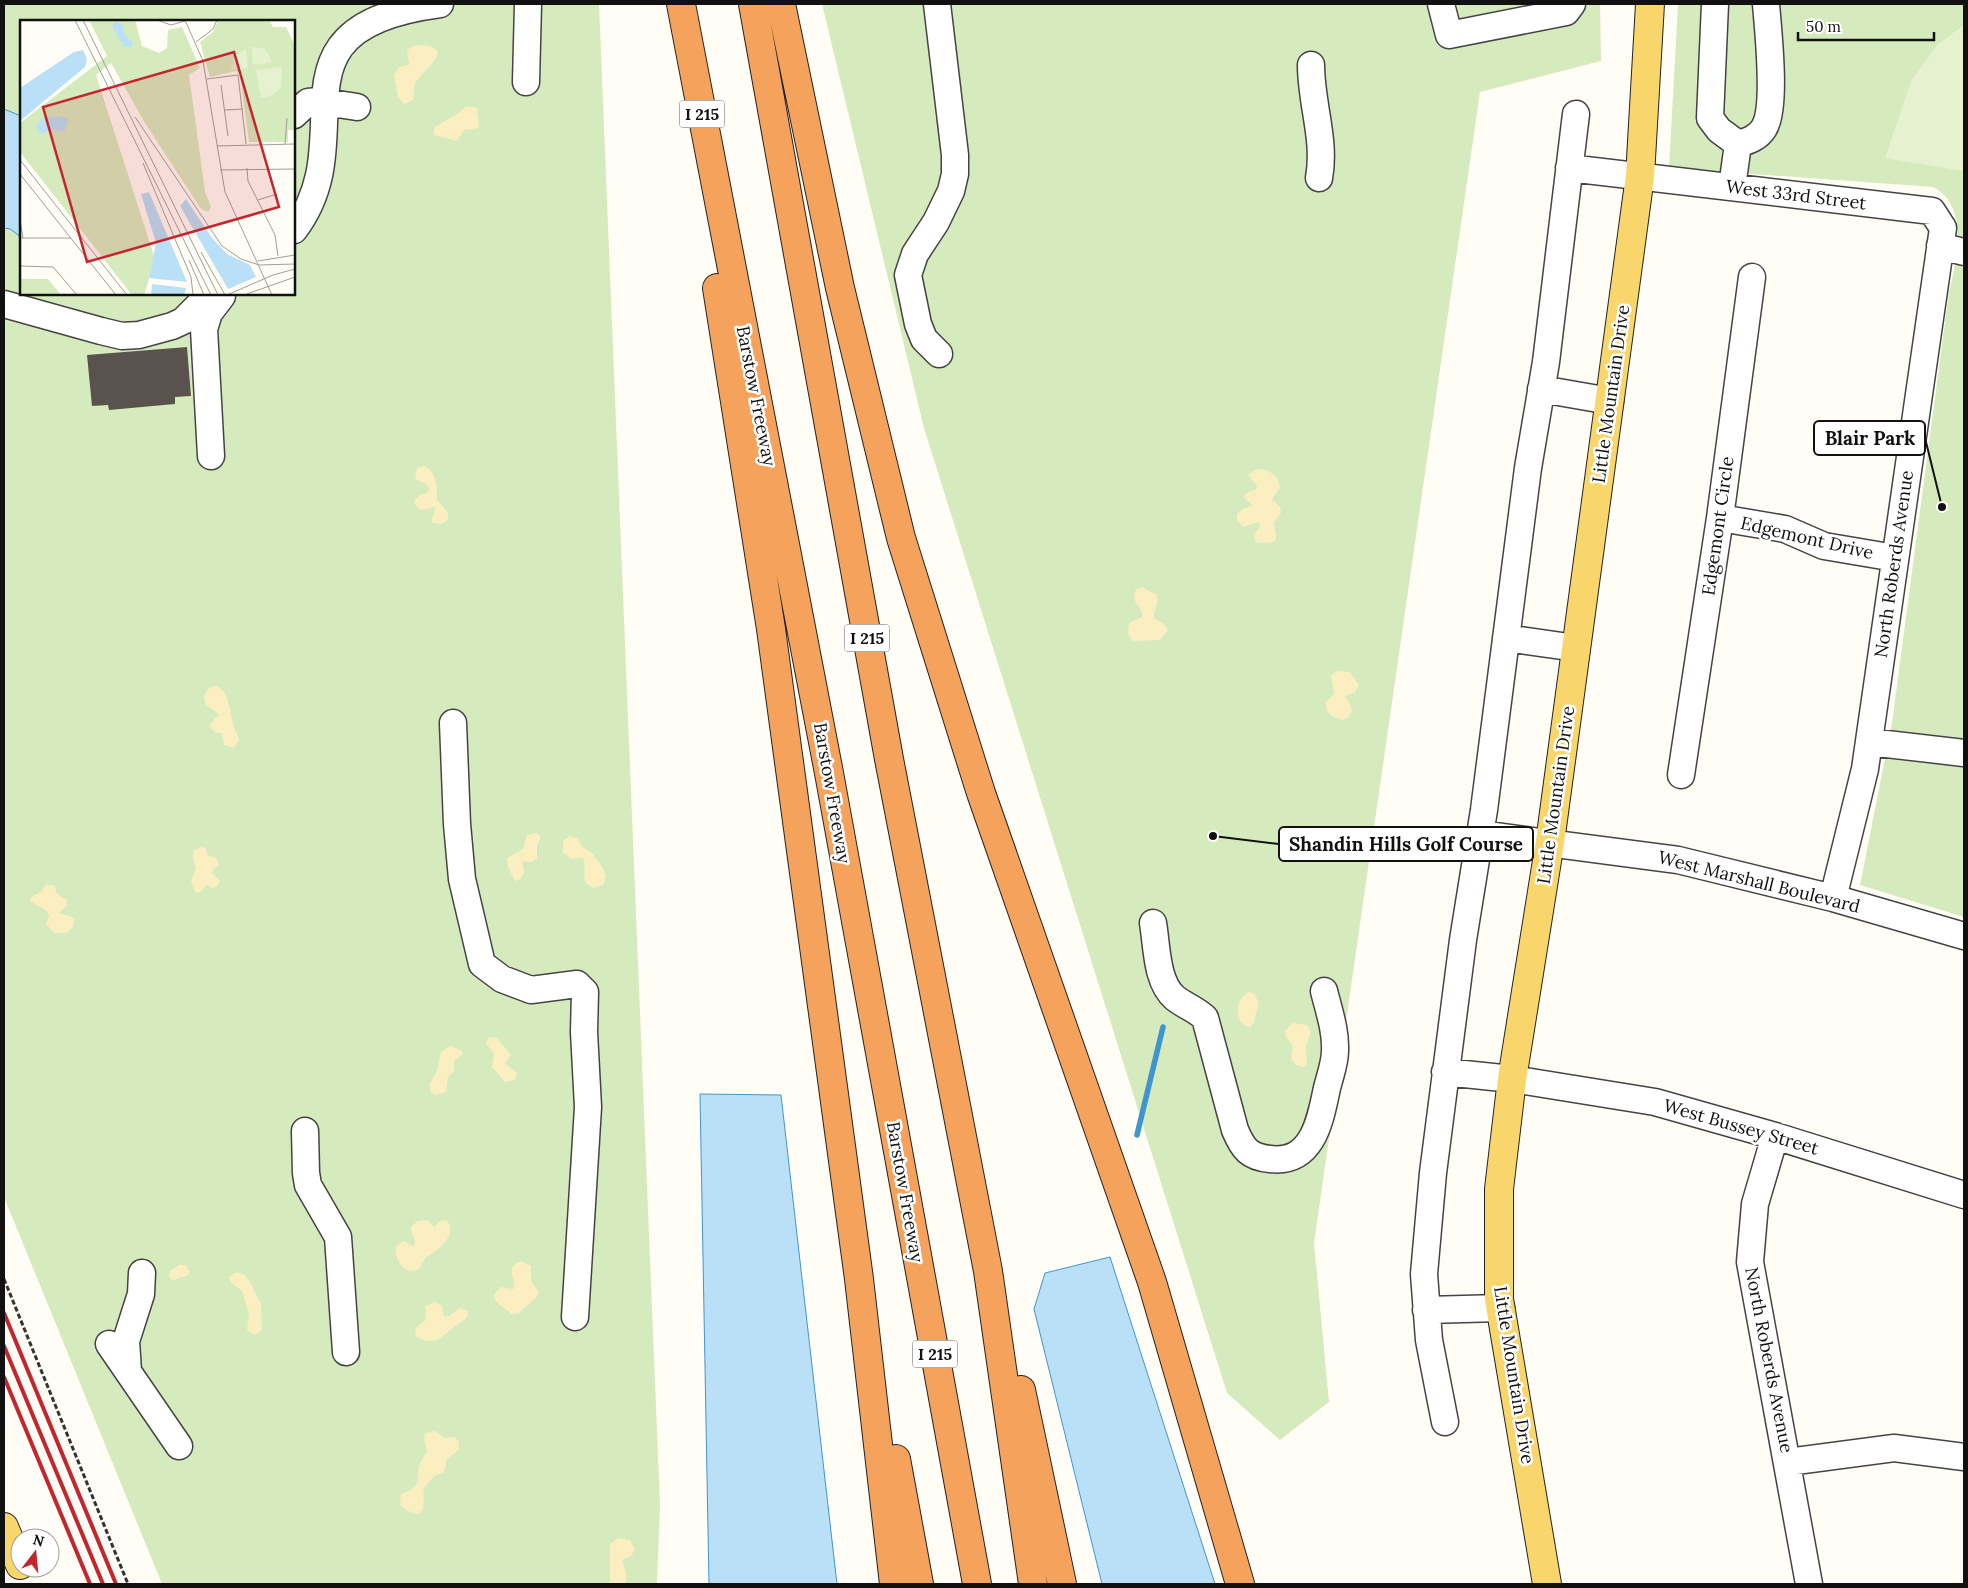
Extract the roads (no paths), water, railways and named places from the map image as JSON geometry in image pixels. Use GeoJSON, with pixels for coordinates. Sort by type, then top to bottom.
{"type":"FeatureCollection","features":[{"type":"Feature","properties":{"kind":"highway","name":"Barstow Freeway"},"geometry":{"type":"LineString","coordinates":[[681,4],[829,773],[977,1584]]}},
{"type":"Feature","properties":{"kind":"highway","name":"I 215"},"geometry":{"type":"LineString","coordinates":[[753,4],[889,759],[988,1271],[1033,1584]]}},
{"type":"Feature","properties":{"kind":"highway"},"geometry":{"type":"LineString","coordinates":[[781,4],[840,288],[901,538],[981,793],[1152,1282],[1240,1584]]}},
{"type":"Feature","properties":{"kind":"highway"},"geometry":{"type":"LineString","coordinates":[[723,224],[714,268],[771,629],[858,1279],[894,1584]]}},
{"type":"Feature","properties":{"kind":"highway"},"geometry":{"type":"LineString","coordinates":[[988,1271],[1028,1417],[1062,1584]]}},
{"type":"Feature","properties":{"kind":"highway"},"geometry":{"type":"LineString","coordinates":[[858,1279],[886,1408],[919,1584]]}},
{"type":"Feature","properties":{"kind":"main road","name":"Little Mountain Drive"},"geometry":{"type":"LineString","coordinates":[[1547,1584],[1500,1308],[1499,1189],[1512,1079],[1550,842],[1640,176],[1650,4]]}},
{"type":"Feature","properties":{"kind":"main road"},"geometry":{"type":"LineString","coordinates":[[4,1527],[10,1541]]}},
{"type":"Feature","properties":{"kind":"street"},"geometry":{"type":"LineString","coordinates":[[295,228],[308,208],[316,184],[330,62],[337,50],[350,36],[366,24],[387,14],[440,4]]}},
{"type":"Feature","properties":{"kind":"street"},"geometry":{"type":"LineString","coordinates":[[526,82],[528,4]]}},
{"type":"Feature","properties":{"kind":"street"},"geometry":{"type":"LineString","coordinates":[[937,4],[955,155],[955,174],[945,205],[915,254],[908,275],[918,324],[924,340],[938,354]]}},
{"type":"Feature","properties":{"kind":"street"},"geometry":{"type":"LineString","coordinates":[[1441,4],[1449,35],[1566,12],[1572,4]]}},
{"type":"Feature","properties":{"kind":"street"},"geometry":{"type":"LineString","coordinates":[[1714,4],[1710,118],[1719,130],[1738,144]]}},
{"type":"Feature","properties":{"kind":"street"},"geometry":{"type":"LineString","coordinates":[[1738,144],[1752,140],[1764,128],[1768,113],[1770,76],[1766,4]]}},
{"type":"Feature","properties":{"kind":"street"},"geometry":{"type":"LineString","coordinates":[[1311,65],[1311,88],[1322,146],[1320,178]]}},
{"type":"Feature","properties":{"kind":"street"},"geometry":{"type":"LineString","coordinates":[[295,115],[308,102],[325,102],[357,107]]}},
{"type":"Feature","properties":{"kind":"street"},"geometry":{"type":"LineString","coordinates":[[1445,1422],[1429,1340],[1424,1274],[1445,1072],[1462,940],[1480,834],[1541,389],[1576,114]]}},
{"type":"Feature","properties":{"kind":"street"},"geometry":{"type":"LineString","coordinates":[[1732,187],[1738,144]]}},
{"type":"Feature","properties":{"kind":"street","name":"West 33rd Street"},"geometry":{"type":"LineString","coordinates":[[1569,168],[1932,210],[1949,242]]}},
{"type":"Feature","properties":{"kind":"street","name":"North Roberds Avenue"},"geometry":{"type":"LineString","coordinates":[[1833,898],[1865,769],[1895,558],[1949,242]]}},
{"type":"Feature","properties":{"kind":"street","name":"Edgemont Circle"},"geometry":{"type":"LineString","coordinates":[[1680,775],[1720,518],[1752,277]]}},
{"type":"Feature","properties":{"kind":"street"},"geometry":{"type":"LineString","coordinates":[[4,304],[122,336],[140,335],[183,321],[209,295]]}},
{"type":"Feature","properties":{"kind":"street"},"geometry":{"type":"LineString","coordinates":[[211,456],[204,339],[209,313],[224,295]]}},
{"type":"Feature","properties":{"kind":"street"},"geometry":{"type":"LineString","coordinates":[[172,326],[204,339]]}},
{"type":"Feature","properties":{"kind":"street"},"geometry":{"type":"LineString","coordinates":[[1541,389],[1610,401]]}},
{"type":"Feature","properties":{"kind":"street","name":"Edgemont Drive"},"geometry":{"type":"LineString","coordinates":[[1720,518],[1785,529],[1824,546],[1895,558]]}},
{"type":"Feature","properties":{"kind":"street"},"geometry":{"type":"LineString","coordinates":[[1506,638],[1576,648]]}},
{"type":"Feature","properties":{"kind":"street"},"geometry":{"type":"LineString","coordinates":[[453,723],[456,816],[462,879],[482,964],[502,979],[531,990],[577,984],[586,992],[584,1032],[588,1108],[575,1317]]}},
{"type":"Feature","properties":{"kind":"street"},"geometry":{"type":"LineString","coordinates":[[1868,742],[1964,753]]}},
{"type":"Feature","properties":{"kind":"street","name":"West Marshall Boulevard"},"geometry":{"type":"LineString","coordinates":[[1480,834],[1678,860],[1833,898],[1964,936]]}},
{"type":"Feature","properties":{"kind":"street"},"geometry":{"type":"LineString","coordinates":[[1153,923],[1166,987],[1176,999],[1198,1011],[1205,1018],[1235,1130],[1242,1148],[1253,1156],[1281,1160],[1306,1148],[1315,1136],[1335,1053],[1333,1026],[1324,991]]}},
{"type":"Feature","properties":{"kind":"street","name":"West Bussey Street"},"geometry":{"type":"LineString","coordinates":[[1445,1072],[1512,1079],[1655,1102],[1775,1136],[1964,1195]]}},
{"type":"Feature","properties":{"kind":"street"},"geometry":{"type":"LineString","coordinates":[[304,1131],[308,1185],[338,1237],[346,1352]]}},
{"type":"Feature","properties":{"kind":"street","name":"North Roberds Avenue"},"geometry":{"type":"LineString","coordinates":[[1775,1136],[1754,1204],[1750,1262],[1809,1584]]}},
{"type":"Feature","properties":{"kind":"street"},"geometry":{"type":"LineString","coordinates":[[128,1371],[126,1341],[141,1294],[142,1273]]}},
{"type":"Feature","properties":{"kind":"street"},"geometry":{"type":"LineString","coordinates":[[1426,1310],[1500,1308]]}},
{"type":"Feature","properties":{"kind":"street"},"geometry":{"type":"LineString","coordinates":[[109,1344],[179,1446]]}},
{"type":"Feature","properties":{"kind":"street"},"geometry":{"type":"LineString","coordinates":[[1788,1462],[1894,1448],[1964,1458]]}},
{"type":"Feature","properties":{"kind":"water"},"geometry":{"type":"Polygon","coordinates":[[[4,109],[20,116],[20,236],[10,229],[4,228],[4,109]]]}},
{"type":"Feature","properties":{"kind":"water"},"geometry":{"type":"Polygon","coordinates":[[[700,1094],[781,1095],[837,1584],[709,1584],[700,1094]]]}},
{"type":"Feature","properties":{"kind":"water"},"geometry":{"type":"Polygon","coordinates":[[[1110,1257],[1215,1584],[1102,1584],[1034,1309],[1045,1273],[1110,1257]]]}},
{"type":"Feature","properties":{"kind":"waterway"},"geometry":{"type":"LineString","coordinates":[[1137,1135],[1163,1027]]}},
{"type":"Feature","properties":{"kind":"railway"},"geometry":{"type":"LineString","coordinates":[[4,1313],[116,1584]]}},
{"type":"Feature","properties":{"kind":"railway"},"geometry":{"type":"LineString","coordinates":[[4,1346],[103,1584]]}},
{"type":"Feature","properties":{"kind":"railway"},"geometry":{"type":"LineString","coordinates":[[4,1377],[90,1584]]}},
{"type":"Feature","properties":{"kind":"place","name":"Blair Park"},"geometry":{"type":"Point","coordinates":[1942,507]}},
{"type":"Feature","properties":{"kind":"place","name":"Shandin Hills Golf Course"},"geometry":{"type":"Point","coordinates":[1213,836]}}]}
